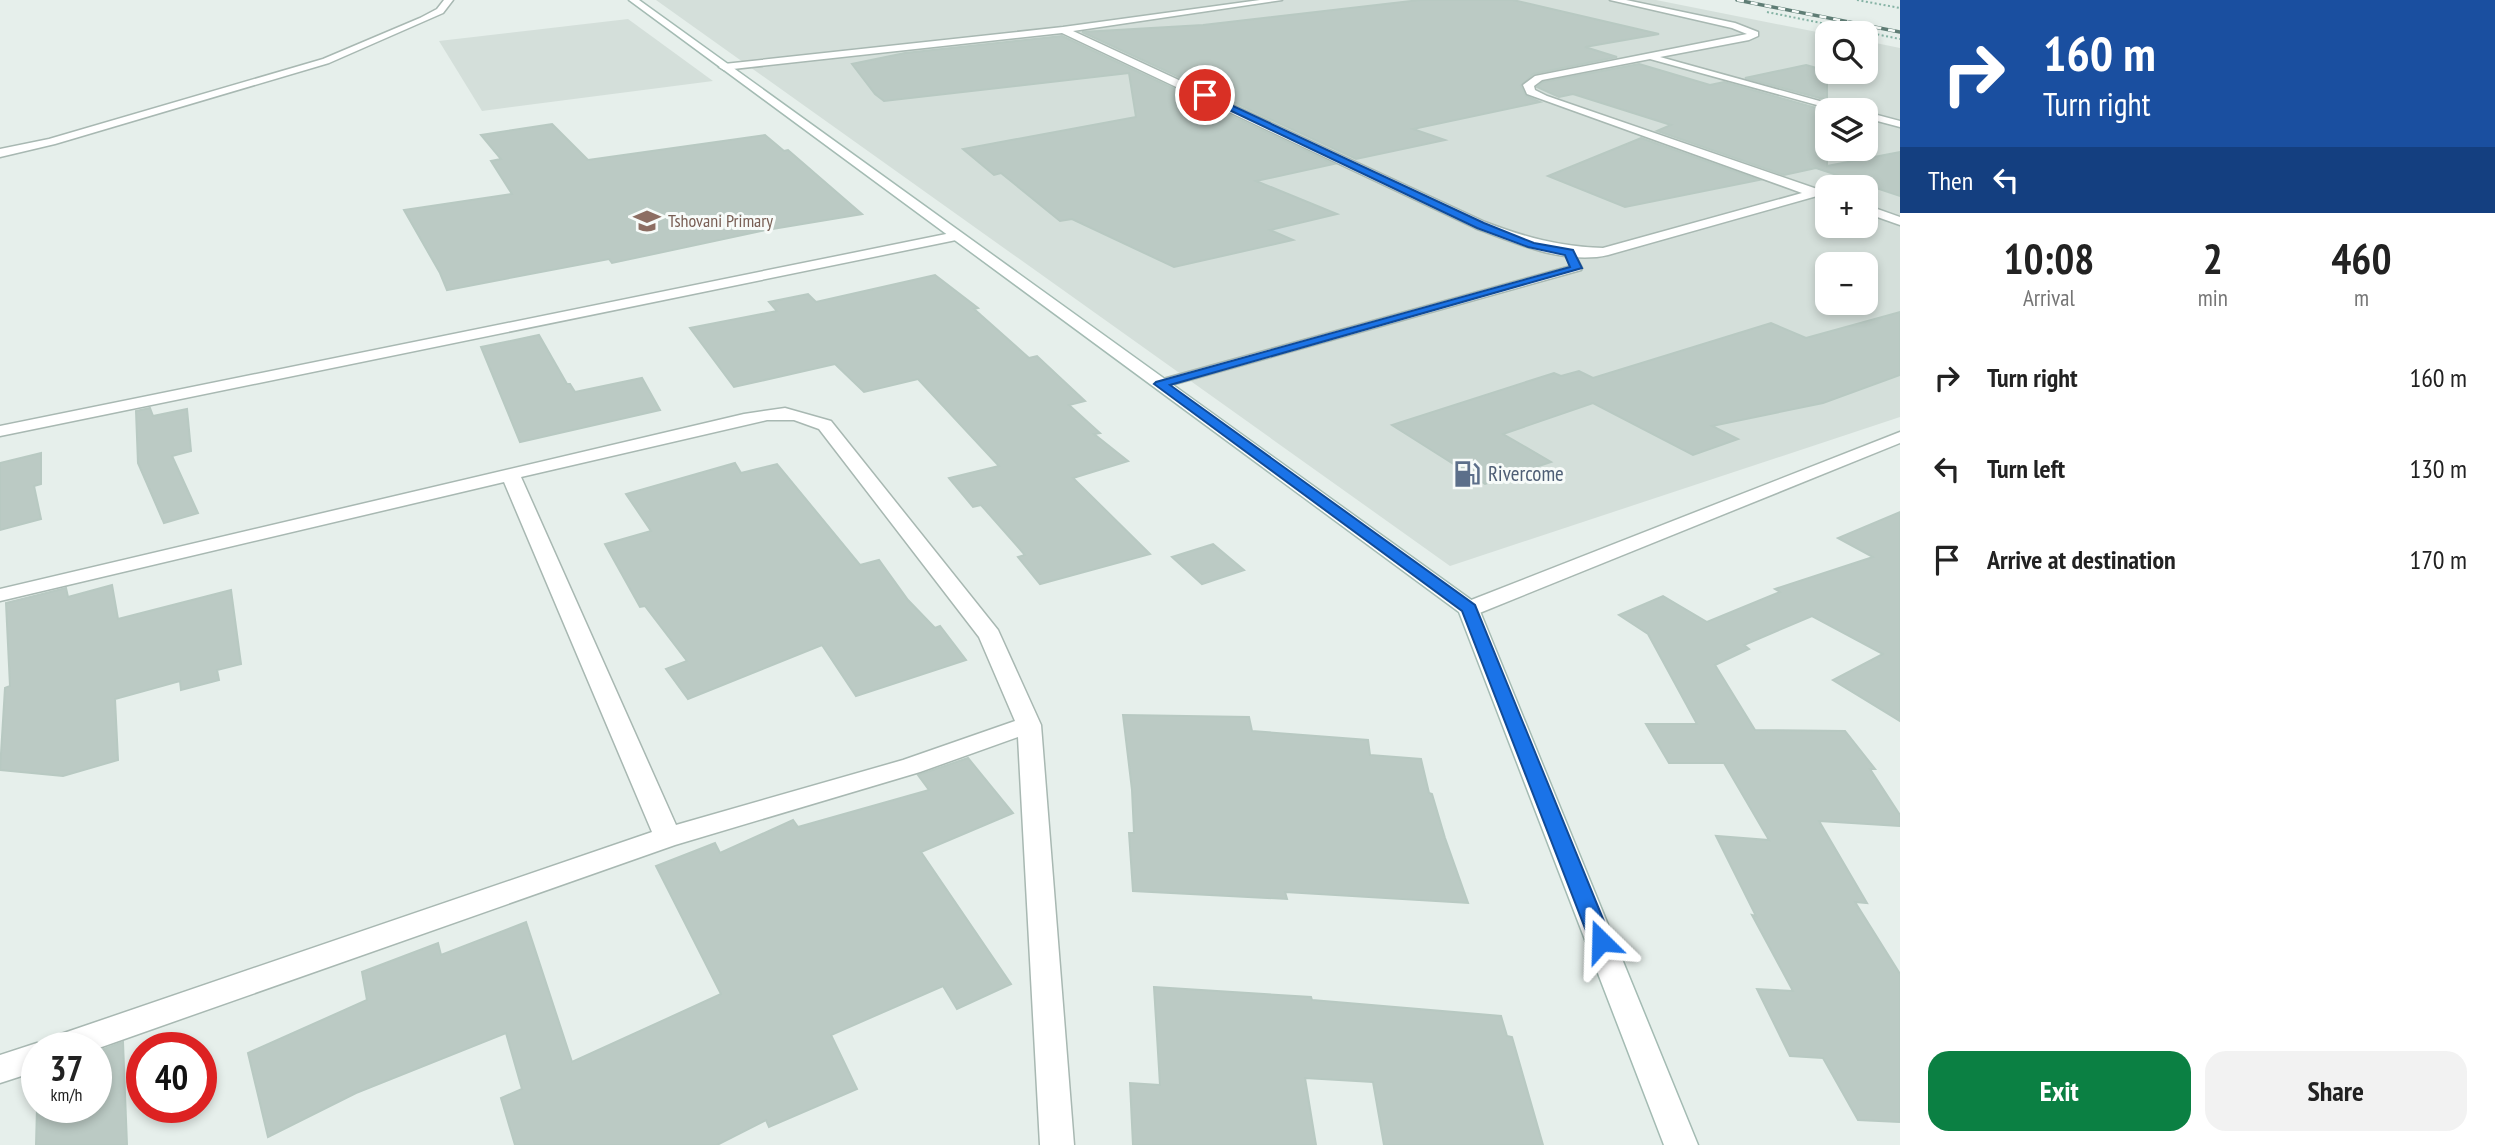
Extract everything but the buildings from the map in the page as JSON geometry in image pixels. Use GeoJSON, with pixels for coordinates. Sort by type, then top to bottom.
{"type":"FeatureCollection","features":[{"type":"Feature","properties":{"kind":"street"},"geometry":{"type":"LineString","coordinates":[[0,153],[51,142],[326,61],[423,20],[440,11],[449,0]]}},
{"type":"Feature","properties":{"kind":"street"},"geometry":{"type":"LineString","coordinates":[[633,0],[1469,609],[1681,1145]]}},
{"type":"Feature","properties":{"kind":"street"},"geometry":{"type":"LineString","coordinates":[[724,67],[1063,30],[1279,0]]}},
{"type":"Feature","properties":{"kind":"street"},"geometry":{"type":"LineString","coordinates":[[1614,0],[1735,26],[1755,34],[1746,38],[1539,78],[1528,85],[1531,92],[1815,193]]}},
{"type":"Feature","properties":{"kind":"street"},"geometry":{"type":"LineString","coordinates":[[1063,30],[1480,225],[1531,245],[1569,253],[1603,252],[1815,197]]}},
{"type":"Feature","properties":{"kind":"street"},"geometry":{"type":"LineString","coordinates":[[1649,57],[1815,101]]}},
{"type":"Feature","properties":{"kind":"street"},"geometry":{"type":"LineString","coordinates":[[1878,118],[1900,124]]}},
{"type":"Feature","properties":{"kind":"street"},"geometry":{"type":"LineString","coordinates":[[1878,213],[1900,220]]}},
{"type":"Feature","properties":{"kind":"street"},"geometry":{"type":"LineString","coordinates":[[0,431],[956,236]]}},
{"type":"Feature","properties":{"kind":"street"},"geometry":{"type":"LineString","coordinates":[[0,595],[777,413],[800,414],[825,425],[990,635],[1029,725],[1057,1145]]}},
{"type":"Feature","properties":{"kind":"street"},"geometry":{"type":"LineString","coordinates":[[1469,609],[1900,437]]}},
{"type":"Feature","properties":{"kind":"street"},"geometry":{"type":"LineString","coordinates":[[510,474],[668,837]]}},
{"type":"Feature","properties":{"kind":"street"},"geometry":{"type":"LineString","coordinates":[[107,1032],[668,837],[911,766],[959,747],[1029,725]]}},
{"type":"Feature","properties":{"kind":"street"},"geometry":{"type":"LineString","coordinates":[[0,1069],[21,1062]]}},
{"type":"Feature","properties":{"kind":"lane"},"geometry":{"type":"LineString","coordinates":[[1160,384],[1577,268],[1569,253]]}},
{"type":"Feature","properties":{"kind":"path"},"geometry":{"type":"LineString","coordinates":[[1857,0],[1900,8]]}},
{"type":"Feature","properties":{"kind":"path"},"geometry":{"type":"LineString","coordinates":[[1756,10],[1900,38]]}},
{"type":"Feature","properties":{"kind":"shaded area"},"geometry":{"type":"Polygon","coordinates":[[[656,0],[1656,0],[1815,32],[1815,84],[1878,84],[1878,43],[1900,48],[1900,417],[1450,566],[656,0]]]}},
{"type":"Feature","properties":{"kind":"shaded area"},"geometry":{"type":"Polygon","coordinates":[[[628,19],[713,81],[482,111],[439,41],[628,19]]]}},
{"type":"Feature","properties":{"kind":"railway"},"geometry":{"type":"LineString","coordinates":[[1737,0],[1900,32]]}},
{"type":"Feature","properties":{"kind":"place","name":"Tshovani Primary"},"geometry":{"type":"Point","coordinates":[647,221]}},
{"type":"Feature","properties":{"kind":"place","name":"Rivercome"},"geometry":{"type":"Point","coordinates":[1467,474]}},
{"type":"Feature","properties":{"kind":"route"},"geometry":{"type":"LineString","coordinates":[[1205,95],[1480,225],[1531,245],[1569,253],[1577,268],[1160,384],[1469,609],[1601,941]]}}]}
